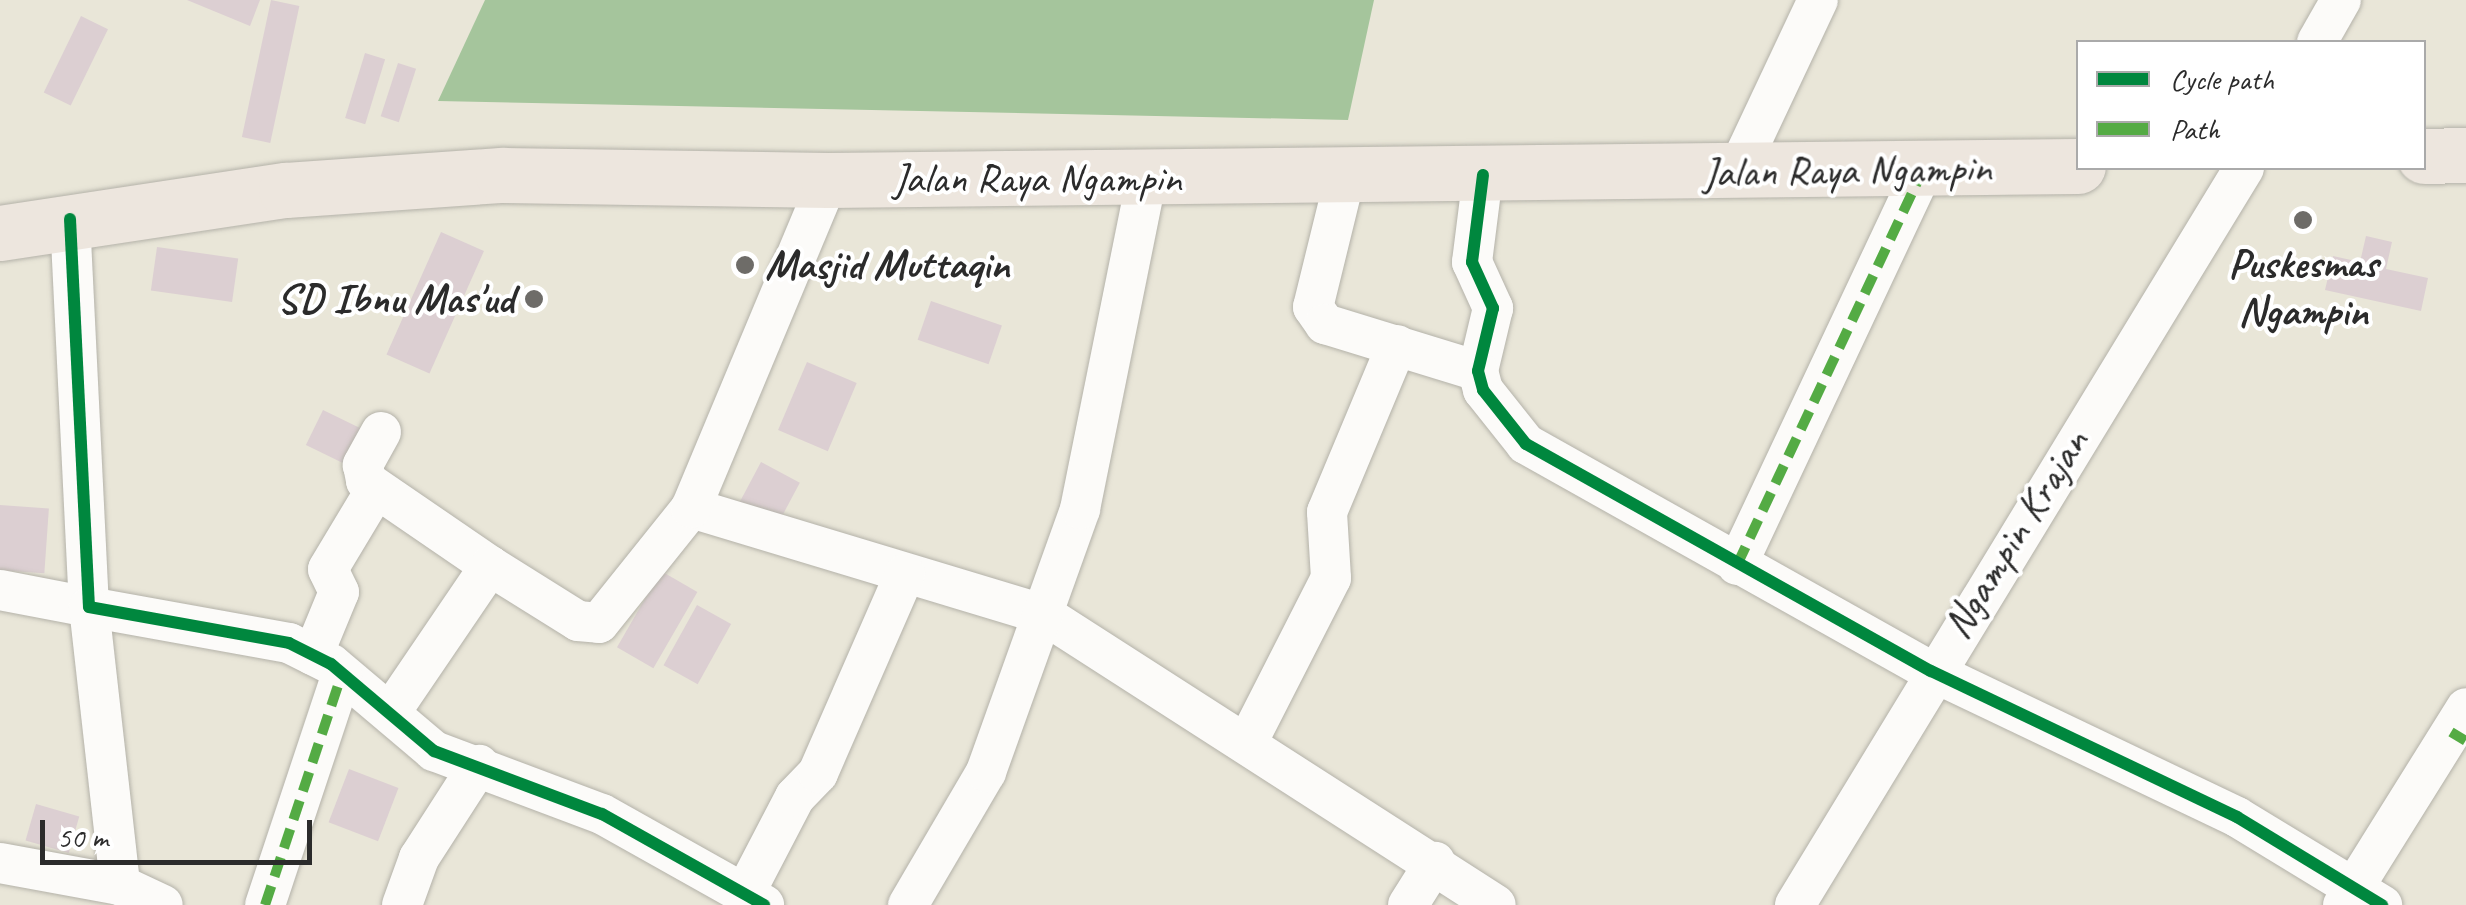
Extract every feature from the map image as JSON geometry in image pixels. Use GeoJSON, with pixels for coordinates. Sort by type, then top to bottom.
{"type":"FeatureCollection","features":[{"type":"Feature","properties":{"kind":"main road"},"geometry":{"type":"LineString","coordinates":[[2426,156],[2466,155]]}},
{"type":"Feature","properties":{"kind":"main road","name":"Jalan Raya Ngampin"},"geometry":{"type":"LineString","coordinates":[[0,233],[286,190],[503,175],[828,180],[1736,174],[2076,166]]}},
{"type":"Feature","properties":{"kind":"street"},"geometry":{"type":"LineString","coordinates":[[1736,174],[1818,0]]}},
{"type":"Feature","properties":{"kind":"street"},"geometry":{"type":"LineString","coordinates":[[2317,40],[2341,0]]}},
{"type":"Feature","properties":{"kind":"street","name":"Ngampin Krajan"},"geometry":{"type":"LineString","coordinates":[[1796,905],[1931,671],[2243,170]]}},
{"type":"Feature","properties":{"kind":"street"},"geometry":{"type":"LineString","coordinates":[[1737,564],[1922,171]]}},
{"type":"Feature","properties":{"kind":"street"},"geometry":{"type":"LineString","coordinates":[[1483,175],[1472,262],[1494,308],[1478,370],[1483,390],[1526,444],[1737,564],[1931,671],[2237,818],[2360,899],[2461,727]]}},
{"type":"Feature","properties":{"kind":"street"},"geometry":{"type":"LineString","coordinates":[[1344,177],[1313,307],[1325,324],[1478,370]]}},
{"type":"Feature","properties":{"kind":"street"},"geometry":{"type":"LineString","coordinates":[[908,905],[986,772],[1080,509],[1146,178]]}},
{"type":"Feature","properties":{"kind":"street"},"geometry":{"type":"LineString","coordinates":[[381,432],[363,465],[376,488],[578,620],[599,623],[690,508],[828,180]]}},
{"type":"Feature","properties":{"kind":"street"},"geometry":{"type":"LineString","coordinates":[[70,220],[88,607],[120,885]]}},
{"type":"Feature","properties":{"kind":"street"},"geometry":{"type":"LineString","coordinates":[[1246,742],[1331,578],[1327,512],[1396,345]]}},
{"type":"Feature","properties":{"kind":"street"},"geometry":{"type":"LineString","coordinates":[[265,905],[328,665],[338,592],[328,569],[376,488]]}},
{"type":"Feature","properties":{"kind":"street"},"geometry":{"type":"LineString","coordinates":[[690,508],[1043,614],[1436,862],[1496,905]]}},
{"type":"Feature","properties":{"kind":"street"},"geometry":{"type":"LineString","coordinates":[[390,714],[490,566]]}},
{"type":"Feature","properties":{"kind":"street"},"geometry":{"type":"LineString","coordinates":[[0,590],[260,632],[328,665],[434,751],[480,764],[602,814],[755,898],[794,797],[818,773],[906,574]]}},
{"type":"Feature","properties":{"kind":"street"},"geometry":{"type":"LineString","coordinates":[[402,905],[418,858],[480,764]]}},
{"type":"Feature","properties":{"kind":"street"},"geometry":{"type":"LineString","coordinates":[[1408,905],[1436,862]]}},
{"type":"Feature","properties":{"kind":"street"},"geometry":{"type":"LineString","coordinates":[[0,863],[120,885],[160,904]]}},
{"type":"Feature","properties":{"kind":"green space"},"geometry":{"type":"Polygon","coordinates":[[[485,0],[1374,0],[1348,120],[438,101],[485,0]]]}},
{"type":"Feature","properties":{"kind":"building"},"geometry":{"type":"Polygon","coordinates":[[[187,0],[260,0],[250,26],[187,0]]]}},
{"type":"Feature","properties":{"kind":"building"},"geometry":{"type":"Polygon","coordinates":[[[271,0],[299,6],[270,143],[242,137],[271,0]]]}},
{"type":"Feature","properties":{"kind":"building"},"geometry":{"type":"Polygon","coordinates":[[[81,16],[108,29],[71,106],[44,92],[81,16]]]}},
{"type":"Feature","properties":{"kind":"building"},"geometry":{"type":"Polygon","coordinates":[[[365,53],[385,59],[365,124],[345,118],[365,53]]]}},
{"type":"Feature","properties":{"kind":"building"},"geometry":{"type":"Polygon","coordinates":[[[398,63],[416,69],[399,122],[381,116],[398,63]]]}},
{"type":"Feature","properties":{"kind":"building"},"geometry":{"type":"Polygon","coordinates":[[[441,232],[484,251],[429,374],[386,354],[441,232]]]}},
{"type":"Feature","properties":{"kind":"building"},"geometry":{"type":"Polygon","coordinates":[[[2366,236],[2392,242],[2386,269],[2428,278],[2421,311],[2325,290],[2333,256],[2360,262],[2366,236]]]}},
{"type":"Feature","properties":{"kind":"building"},"geometry":{"type":"Polygon","coordinates":[[[157,247],[238,258],[232,302],[151,291],[157,247]]]}},
{"type":"Feature","properties":{"kind":"building"},"geometry":{"type":"Polygon","coordinates":[[[931,301],[1002,325],[989,364],[918,340],[931,301]]]}},
{"type":"Feature","properties":{"kind":"building"},"geometry":{"type":"Polygon","coordinates":[[[807,362],[857,383],[828,451],[778,430],[807,362]]]}},
{"type":"Feature","properties":{"kind":"building"},"geometry":{"type":"Polygon","coordinates":[[[323,410],[370,433],[353,468],[306,445],[323,410]]]}},
{"type":"Feature","properties":{"kind":"building"},"geometry":{"type":"Polygon","coordinates":[[[761,462],[800,483],[773,534],[734,513],[761,462]]]}},
{"type":"Feature","properties":{"kind":"building"},"geometry":{"type":"Polygon","coordinates":[[[0,505],[49,508],[44,573],[0,570],[0,505]]]}},
{"type":"Feature","properties":{"kind":"building"},"geometry":{"type":"Polygon","coordinates":[[[661,571],[697,592],[653,668],[617,647],[661,571]]]}},
{"type":"Feature","properties":{"kind":"building"},"geometry":{"type":"Polygon","coordinates":[[[697,605],[731,624],[698,684],[664,665],[697,605]]]}},
{"type":"Feature","properties":{"kind":"building"},"geometry":{"type":"Polygon","coordinates":[[[349,769],[398,788],[378,841],[329,822],[349,769]]]}},
{"type":"Feature","properties":{"kind":"building"},"geometry":{"type":"Polygon","coordinates":[[[36,804],[79,816],[69,853],[26,841],[36,804]]]}},
{"type":"Feature","properties":{"kind":"marked path"},"geometry":{"type":"LineString","coordinates":[[1737,565],[1922,171]]}},
{"type":"Feature","properties":{"kind":"marked path"},"geometry":{"type":"LineString","coordinates":[[265,905],[342,674]]}},
{"type":"Feature","properties":{"kind":"marked path"},"geometry":{"type":"LineString","coordinates":[[2451,732],[2466,741]]}},
{"type":"Feature","properties":{"kind":"cycle path"},"geometry":{"type":"LineString","coordinates":[[1483,175],[1472,262],[1493,308],[1478,371],[1483,390],[1526,444],[1931,671],[2237,817],[2382,905]]}},
{"type":"Feature","properties":{"kind":"cycle path"},"geometry":{"type":"LineString","coordinates":[[70,219],[89,607],[289,643],[331,664],[434,751],[602,814],[764,905]]}},
{"type":"Feature","properties":{"kind":"place","name":"Puskesmas Ngampin"},"geometry":{"type":"Point","coordinates":[2303,220]}},
{"type":"Feature","properties":{"kind":"place","name":"Masjid Muttaqin"},"geometry":{"type":"Point","coordinates":[745,265]}},
{"type":"Feature","properties":{"kind":"place","name":"SD Ibnu Mas'ud"},"geometry":{"type":"Point","coordinates":[534,299]}}]}
